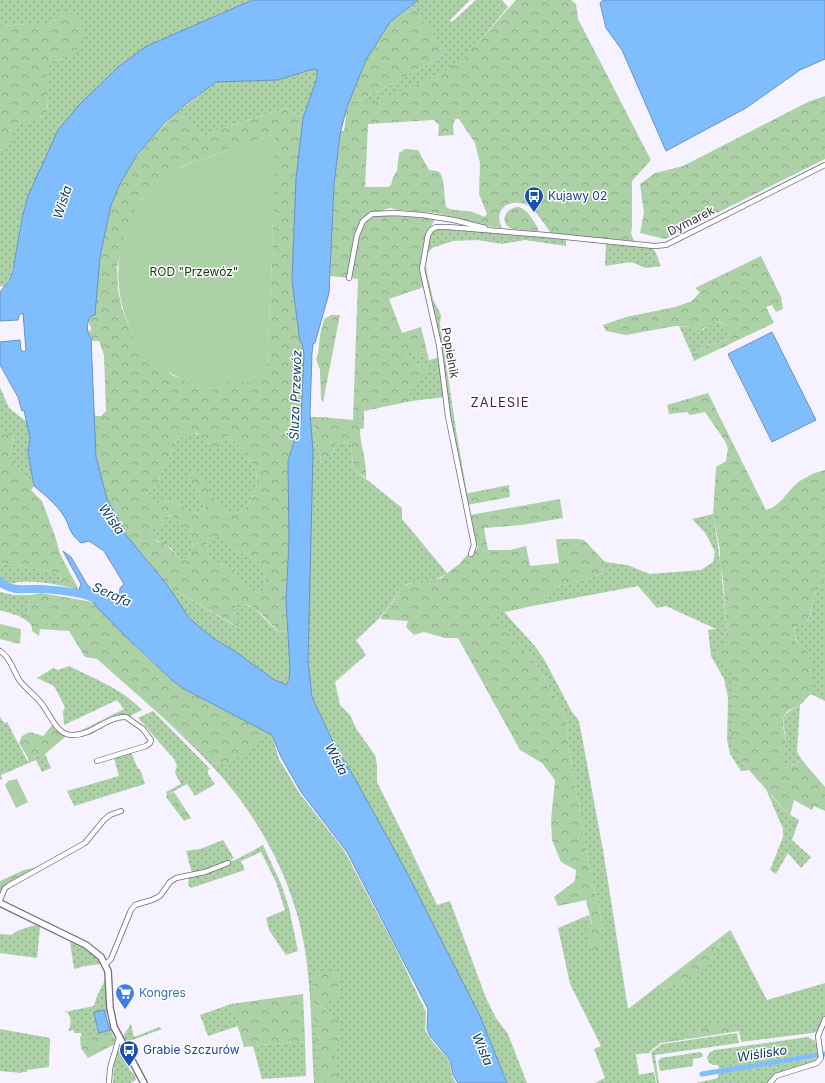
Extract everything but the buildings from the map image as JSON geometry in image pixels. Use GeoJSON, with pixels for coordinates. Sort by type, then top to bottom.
{"type":"FeatureCollection","features":[{"type":"Feature","properties":{"kind":"street","name":"Dymarek"},"geometry":{"type":"LineString","coordinates":[[506,232],[654,246],[666,245],[825,165]]}},
{"type":"Feature","properties":{"kind":"street"},"geometry":{"type":"LineString","coordinates":[[349,278],[357,235],[364,221],[372,214],[395,213],[422,215],[454,220],[496,231]]}},
{"type":"Feature","properties":{"kind":"street","name":"Popielnik"},"geometry":{"type":"LineString","coordinates":[[471,554],[474,545],[448,416],[439,345],[422,269],[428,235],[431,230],[436,227],[506,232]]}},
{"type":"Feature","properties":{"kind":"street"},"geometry":{"type":"LineString","coordinates":[[0,651],[6,656],[22,683],[42,703],[54,723],[63,732],[71,735],[81,734],[113,719],[126,717],[143,729],[151,740],[146,746],[97,761]]}},
{"type":"Feature","properties":{"kind":"street"},"geometry":{"type":"LineString","coordinates":[[121,811],[110,815],[104,820],[85,843],[5,888],[0,902],[86,945],[100,954],[106,964],[109,977],[109,1001],[114,1027],[144,1083]]}},
{"type":"Feature","properties":{"kind":"street"},"geometry":{"type":"LineString","coordinates":[[106,964],[111,959],[134,906],[160,896],[170,882],[176,878],[205,872],[228,863]]}},
{"type":"Feature","properties":{"kind":"street"},"geometry":{"type":"LineString","coordinates":[[770,1083],[776,1076],[817,1063],[821,1058],[818,1036],[825,1019]]}},
{"type":"Feature","properties":{"kind":"street"},"geometry":{"type":"LineString","coordinates":[[110,1083],[110,1068],[120,1038]]}},
{"type":"Feature","properties":{"kind":"green space"},"geometry":{"type":"Polygon","coordinates":[[[0,0],[252,0],[145,47],[28,196],[21,221],[12,273],[4,287],[0,286],[0,150],[8,144],[10,132],[21,124],[42,117],[48,107],[46,79],[48,67],[51,62],[66,58],[57,19],[49,24],[0,26],[0,0]]]}},
{"type":"Feature","properties":{"kind":"green space"},"geometry":{"type":"Polygon","coordinates":[[[418,0],[470,0],[450,20],[452,22],[476,0],[502,0],[508,7],[464,59],[445,71],[375,104],[359,101],[427,65],[447,52],[412,5],[418,0]]]}},
{"type":"Feature","properties":{"kind":"green space"},"geometry":{"type":"Polygon","coordinates":[[[516,0],[571,0],[576,4],[578,19],[651,160],[632,181],[631,233],[634,241],[552,234],[533,209],[522,203],[509,204],[502,209],[499,217],[502,228],[492,227],[435,213],[390,208],[383,210],[384,215],[435,218],[423,246],[428,253],[426,265],[427,273],[424,275],[424,287],[389,299],[402,333],[421,327],[429,360],[410,350],[406,351],[407,357],[413,359],[412,364],[427,367],[428,373],[407,389],[412,401],[364,411],[364,428],[360,429],[366,478],[353,467],[351,443],[336,443],[331,455],[327,460],[321,463],[314,438],[315,417],[353,420],[358,279],[330,276],[334,185],[340,134],[341,131],[344,131],[346,116],[344,115],[366,60],[390,22],[412,5],[447,52],[427,65],[359,101],[375,103],[445,71],[463,59],[516,0]],[[455,119],[453,126],[454,135],[438,136],[439,125],[434,120],[368,124],[365,187],[388,187],[391,185],[393,177],[397,171],[399,153],[405,149],[418,150],[429,170],[438,171],[441,175],[446,207],[453,210],[473,212],[484,217],[487,214],[479,194],[480,163],[475,143],[459,119],[455,119]]]}},
{"type":"Feature","properties":{"kind":"green space"},"geometry":{"type":"Polygon","coordinates":[[[63,11],[74,15],[81,23],[83,32],[80,44],[72,55],[54,61],[49,66],[47,72],[48,107],[43,116],[21,125],[10,132],[11,139],[8,144],[0,150],[0,26],[49,24],[57,19],[63,11]]]}},
{"type":"Feature","properties":{"kind":"green space"},"geometry":{"type":"Polygon","coordinates":[[[317,69],[317,78],[303,118],[286,108],[223,128],[203,137],[194,124],[176,113],[216,82],[278,80],[317,69]]]}},
{"type":"Feature","properties":{"kind":"green space"},"geometry":{"type":"Polygon","coordinates":[[[825,96],[825,159],[665,239],[640,233],[644,213],[640,184],[655,173],[683,166],[810,101],[825,96]]]}},
{"type":"Feature","properties":{"kind":"green space"},"geometry":{"type":"Polygon","coordinates":[[[286,108],[303,118],[296,179],[292,280],[300,341],[302,343],[304,353],[301,419],[288,461],[289,542],[286,600],[288,632],[278,631],[259,612],[248,605],[242,604],[236,605],[234,610],[238,627],[168,586],[126,535],[107,499],[96,457],[94,413],[96,416],[101,416],[106,411],[104,355],[99,341],[91,341],[88,331],[91,330],[91,326],[88,325],[88,321],[91,316],[108,216],[116,191],[138,155],[156,133],[176,113],[194,124],[203,137],[223,128],[286,108]],[[274,134],[182,166],[161,179],[141,200],[130,219],[117,267],[118,289],[122,309],[133,336],[172,375],[194,385],[210,389],[237,378],[245,382],[267,367],[272,259],[274,134]],[[189,433],[176,441],[169,459],[161,471],[158,485],[146,494],[147,501],[151,503],[158,503],[171,501],[193,513],[201,514],[205,508],[198,493],[189,480],[191,472],[199,476],[224,512],[235,513],[244,509],[252,499],[257,480],[255,469],[250,459],[227,436],[221,441],[222,448],[215,449],[197,433],[189,433]],[[171,515],[163,517],[163,524],[150,531],[152,538],[158,542],[165,543],[179,558],[187,560],[193,546],[189,531],[171,515]],[[215,536],[208,539],[206,547],[211,560],[232,569],[245,585],[258,593],[265,589],[264,569],[260,563],[248,554],[233,550],[222,538],[215,536]]]}},
{"type":"Feature","properties":{"kind":"green space","name":"ROD \"Przewóz\""},"geometry":{"type":"Polygon","coordinates":[[[275,134],[272,259],[267,367],[245,382],[237,378],[212,389],[199,387],[169,372],[161,366],[144,350],[132,334],[122,304],[119,285],[121,246],[135,210],[146,194],[160,180],[180,167],[275,134]]]}},
{"type":"Feature","properties":{"kind":"green space"},"geometry":{"type":"Polygon","coordinates":[[[519,207],[525,210],[530,216],[538,228],[538,231],[528,231],[510,228],[507,226],[504,219],[507,212],[519,207]]]}},
{"type":"Feature","properties":{"kind":"green space"},"geometry":{"type":"Polygon","coordinates":[[[436,228],[566,239],[566,246],[525,240],[502,244],[477,240],[453,241],[432,248],[428,253],[426,249],[431,232],[436,228]]]}},
{"type":"Feature","properties":{"kind":"green space"},"geometry":{"type":"Polygon","coordinates":[[[606,244],[651,247],[656,253],[661,266],[646,268],[631,262],[605,266],[606,244]]]}},
{"type":"Feature","properties":{"kind":"green space"},"geometry":{"type":"Polygon","coordinates":[[[761,256],[781,297],[783,309],[776,312],[772,305],[766,307],[774,323],[694,361],[692,355],[705,346],[730,338],[729,332],[723,323],[717,321],[713,322],[699,331],[683,326],[675,326],[626,335],[606,331],[603,325],[626,317],[675,307],[692,301],[700,292],[695,288],[761,256]]]}},
{"type":"Feature","properties":{"kind":"green space"},"geometry":{"type":"Polygon","coordinates":[[[427,273],[433,299],[441,315],[440,324],[467,493],[464,494],[424,275],[427,273]]]}},
{"type":"Feature","properties":{"kind":"green space"},"geometry":{"type":"Polygon","coordinates":[[[331,315],[340,315],[323,402],[321,399],[320,370],[316,359],[324,319],[331,315]]]}},
{"type":"Feature","properties":{"kind":"green space"},"geometry":{"type":"Polygon","coordinates":[[[715,321],[726,326],[730,338],[705,346],[692,355],[679,326],[703,330],[708,324],[715,321]]]}},
{"type":"Feature","properties":{"kind":"green space"},"geometry":{"type":"Polygon","coordinates":[[[406,350],[410,350],[429,360],[440,357],[444,397],[412,401],[407,389],[414,385],[427,367],[412,364],[407,357],[406,350]]]}},
{"type":"Feature","properties":{"kind":"green space"},"geometry":{"type":"Polygon","coordinates":[[[0,387],[9,408],[27,422],[30,438],[28,453],[34,486],[9,457],[14,438],[0,430],[0,387]]]}},
{"type":"Feature","properties":{"kind":"green space"},"geometry":{"type":"Polygon","coordinates":[[[708,393],[766,510],[779,503],[800,481],[825,470],[825,575],[815,594],[810,616],[806,623],[793,629],[797,644],[804,646],[812,661],[811,694],[800,705],[787,712],[784,716],[783,724],[786,747],[780,764],[786,768],[802,760],[825,787],[825,811],[814,806],[812,810],[794,800],[790,815],[744,764],[733,744],[731,736],[732,679],[730,669],[727,664],[720,664],[716,654],[724,647],[727,636],[723,579],[720,565],[720,550],[713,514],[716,467],[726,461],[728,449],[725,441],[705,412],[690,415],[687,412],[669,414],[667,405],[708,393]]]}},
{"type":"Feature","properties":{"kind":"green space"},"geometry":{"type":"Polygon","coordinates":[[[310,417],[315,417],[314,438],[321,463],[327,460],[331,455],[336,443],[351,443],[353,467],[355,470],[402,508],[402,519],[447,573],[431,580],[414,582],[402,587],[386,610],[356,640],[366,655],[335,682],[340,705],[350,715],[357,730],[375,755],[377,765],[377,782],[437,905],[450,901],[486,998],[496,1018],[508,1034],[527,1083],[507,1083],[504,1074],[354,777],[334,744],[312,697],[308,662],[310,417]]]}},
{"type":"Feature","properties":{"kind":"green space"},"geometry":{"type":"Polygon","coordinates":[[[0,430],[14,437],[9,457],[34,486],[31,490],[42,501],[60,554],[79,590],[64,586],[58,573],[0,563],[0,430]]]}},
{"type":"Feature","properties":{"kind":"green space"},"geometry":{"type":"Polygon","coordinates":[[[189,433],[200,436],[209,444],[221,441],[227,436],[247,455],[255,469],[257,480],[252,499],[244,509],[235,513],[224,512],[199,477],[192,472],[189,480],[198,493],[205,508],[201,514],[193,513],[171,501],[151,503],[146,501],[146,494],[158,485],[161,471],[169,459],[176,441],[189,433]]]}},
{"type":"Feature","properties":{"kind":"green space"},"geometry":{"type":"Polygon","coordinates":[[[509,485],[510,497],[467,505],[464,494],[509,485]]]}},
{"type":"Feature","properties":{"kind":"green space"},"geometry":{"type":"Polygon","coordinates":[[[560,499],[563,518],[522,525],[484,528],[488,550],[510,550],[526,546],[530,566],[559,563],[556,539],[584,540],[605,562],[605,573],[554,588],[532,606],[492,615],[537,665],[566,717],[568,741],[587,854],[603,929],[600,931],[603,950],[592,950],[585,932],[592,924],[586,900],[558,906],[554,897],[575,881],[576,870],[561,862],[552,840],[551,821],[555,780],[542,763],[520,750],[458,638],[445,638],[424,632],[414,635],[406,627],[408,621],[380,619],[394,600],[401,587],[414,582],[441,578],[459,564],[469,553],[472,556],[478,547],[475,542],[470,515],[560,499]]]}},
{"type":"Feature","properties":{"kind":"green space"},"geometry":{"type":"Polygon","coordinates":[[[713,514],[722,575],[727,636],[726,645],[722,651],[731,673],[733,689],[732,736],[740,759],[749,770],[741,771],[730,754],[727,740],[728,698],[724,679],[711,656],[708,630],[716,629],[666,606],[657,608],[638,586],[532,606],[554,588],[605,573],[605,562],[627,565],[650,574],[701,570],[713,562],[715,552],[706,534],[692,519],[713,514]]]}},
{"type":"Feature","properties":{"kind":"green space"},"geometry":{"type":"Polygon","coordinates":[[[171,515],[189,531],[193,546],[187,560],[179,558],[170,547],[152,538],[150,531],[163,524],[163,517],[171,515]]]}},
{"type":"Feature","properties":{"kind":"green space"},"geometry":{"type":"Polygon","coordinates":[[[215,536],[222,538],[233,550],[248,554],[260,563],[264,569],[265,589],[258,593],[245,585],[232,569],[211,560],[206,547],[208,539],[215,536]]]}},
{"type":"Feature","properties":{"kind":"green space"},"geometry":{"type":"Polygon","coordinates":[[[0,563],[58,573],[64,586],[42,582],[23,582],[8,585],[4,588],[0,587],[0,563]]]}},
{"type":"Feature","properties":{"kind":"green space"},"geometry":{"type":"Polygon","coordinates":[[[825,575],[825,701],[811,694],[810,684],[793,629],[801,626],[809,619],[816,592],[825,575]]]}},
{"type":"Feature","properties":{"kind":"green space"},"geometry":{"type":"Polygon","coordinates":[[[168,586],[237,627],[234,610],[236,605],[241,603],[255,609],[277,631],[288,632],[290,673],[286,685],[273,679],[236,652],[213,638],[189,618],[168,586]]]}},
{"type":"Feature","properties":{"kind":"green space"},"geometry":{"type":"Polygon","coordinates":[[[0,592],[14,595],[30,595],[28,613],[19,616],[0,610],[0,592]]]}},
{"type":"Feature","properties":{"kind":"green space"},"geometry":{"type":"Polygon","coordinates":[[[41,593],[93,602],[143,654],[173,681],[186,690],[265,731],[248,751],[234,760],[218,766],[97,659],[85,657],[69,631],[40,629],[39,636],[32,631],[30,623],[19,616],[28,613],[30,595],[41,593]]]}},
{"type":"Feature","properties":{"kind":"green space"},"geometry":{"type":"Polygon","coordinates":[[[504,612],[534,645],[544,659],[572,712],[578,719],[603,850],[628,1009],[659,985],[662,990],[711,958],[717,946],[732,933],[767,1000],[825,983],[825,1016],[817,1032],[741,1042],[739,1031],[661,1043],[650,1051],[650,1053],[636,1054],[639,1075],[654,1072],[656,1083],[595,1083],[605,1078],[594,1049],[601,1046],[570,984],[558,928],[589,915],[592,925],[600,931],[603,929],[587,854],[568,741],[566,717],[537,665],[491,615],[504,612]]]}},
{"type":"Feature","properties":{"kind":"green space"},"geometry":{"type":"Polygon","coordinates":[[[0,624],[21,629],[20,644],[0,639],[0,624]]]}},
{"type":"Feature","properties":{"kind":"green space"},"geometry":{"type":"Polygon","coordinates":[[[69,666],[117,690],[142,710],[130,716],[120,716],[80,731],[124,709],[117,700],[64,725],[63,712],[65,707],[54,686],[37,678],[53,668],[58,670],[69,666]]]}},
{"type":"Feature","properties":{"kind":"green space"},"geometry":{"type":"Polygon","coordinates":[[[800,705],[797,752],[802,760],[786,768],[779,765],[786,747],[786,736],[783,721],[787,713],[800,705]]]}},
{"type":"Feature","properties":{"kind":"green space"},"geometry":{"type":"Polygon","coordinates":[[[153,711],[210,769],[208,770],[208,774],[215,784],[195,796],[187,784],[167,795],[166,792],[181,784],[175,773],[177,766],[174,759],[138,718],[153,711]]]}},
{"type":"Feature","properties":{"kind":"green space"},"geometry":{"type":"Polygon","coordinates":[[[157,712],[218,766],[247,750],[265,731],[272,735],[279,759],[300,794],[344,850],[396,949],[426,1012],[425,1030],[432,1041],[449,1060],[452,1076],[456,1083],[314,1083],[310,999],[305,950],[296,909],[281,870],[262,833],[230,786],[210,764],[157,712]]]}},
{"type":"Feature","properties":{"kind":"green space"},"geometry":{"type":"Polygon","coordinates":[[[0,717],[4,723],[7,722],[28,762],[28,758],[45,754],[51,768],[42,772],[36,760],[1,775],[2,779],[0,780],[0,717]]]}},
{"type":"Feature","properties":{"kind":"green space"},"geometry":{"type":"Polygon","coordinates":[[[53,724],[65,737],[45,754],[28,758],[19,743],[22,736],[30,732],[43,736],[53,724]]]}},
{"type":"Feature","properties":{"kind":"green space"},"geometry":{"type":"Polygon","coordinates":[[[131,752],[138,769],[140,769],[145,784],[74,806],[67,791],[119,776],[114,758],[131,752]]]}},
{"type":"Feature","properties":{"kind":"green space"},"geometry":{"type":"Polygon","coordinates":[[[17,779],[28,802],[16,808],[5,785],[8,781],[17,779]]]}},
{"type":"Feature","properties":{"kind":"green space"},"geometry":{"type":"Polygon","coordinates":[[[766,789],[785,810],[799,820],[792,840],[811,857],[801,868],[788,853],[776,874],[770,870],[783,837],[783,829],[766,789]]]}},
{"type":"Feature","properties":{"kind":"green space"},"geometry":{"type":"Polygon","coordinates":[[[174,792],[191,818],[184,821],[166,797],[174,792]]]}},
{"type":"Feature","properties":{"kind":"green space"},"geometry":{"type":"Polygon","coordinates":[[[223,840],[234,858],[220,865],[192,873],[186,851],[200,849],[223,840]]]}},
{"type":"Feature","properties":{"kind":"green space"},"geometry":{"type":"Polygon","coordinates":[[[263,845],[281,884],[289,908],[298,951],[286,955],[269,930],[266,918],[285,910],[276,882],[261,852],[241,861],[245,870],[191,888],[188,885],[189,878],[245,855],[263,845]]]}},
{"type":"Feature","properties":{"kind":"green space"},"geometry":{"type":"Polygon","coordinates":[[[38,867],[0,894],[0,881],[24,870],[38,867]]]}},
{"type":"Feature","properties":{"kind":"green space"},"geometry":{"type":"Polygon","coordinates":[[[35,925],[40,927],[37,958],[0,953],[0,934],[12,935],[17,931],[35,925]]]}},
{"type":"Feature","properties":{"kind":"green space"},"geometry":{"type":"Polygon","coordinates":[[[730,930],[732,933],[717,946],[711,958],[697,974],[661,990],[659,985],[730,930]]]}},
{"type":"Feature","properties":{"kind":"green space"},"geometry":{"type":"Polygon","coordinates":[[[70,942],[92,953],[101,964],[74,969],[70,942]]]}},
{"type":"Feature","properties":{"kind":"green space"},"geometry":{"type":"Polygon","coordinates":[[[340,971],[341,998],[326,999],[326,1012],[339,1020],[339,1047],[334,1054],[340,1083],[318,1083],[312,974],[340,971]]]}},
{"type":"Feature","properties":{"kind":"green space"},"geometry":{"type":"Polygon","coordinates":[[[105,980],[107,1019],[113,1036],[80,1038],[82,1033],[74,1033],[74,1030],[68,1031],[71,1020],[68,1013],[64,1012],[94,1006],[105,980]]]}},
{"type":"Feature","properties":{"kind":"green space"},"geometry":{"type":"Polygon","coordinates":[[[303,994],[305,1041],[244,1047],[231,1004],[303,994]]]}},
{"type":"Feature","properties":{"kind":"green space"},"geometry":{"type":"Polygon","coordinates":[[[231,1004],[238,1026],[208,1036],[200,1015],[231,1004]]]}},
{"type":"Feature","properties":{"kind":"green space"},"geometry":{"type":"Polygon","coordinates":[[[131,1024],[134,1037],[159,1027],[162,1029],[127,1042],[123,1036],[131,1024]]]}},
{"type":"Feature","properties":{"kind":"green space"},"geometry":{"type":"Polygon","coordinates":[[[718,1024],[739,1031],[661,1043],[718,1024]]]}},
{"type":"Feature","properties":{"kind":"green space"},"geometry":{"type":"Polygon","coordinates":[[[0,1029],[50,1038],[49,1067],[27,1070],[27,1072],[22,1073],[0,1071],[0,1029]]]}},
{"type":"Feature","properties":{"kind":"green space"},"geometry":{"type":"Polygon","coordinates":[[[737,1033],[739,1043],[655,1055],[659,1083],[657,1083],[651,1052],[662,1044],[737,1033]]]}},
{"type":"Feature","properties":{"kind":"green space"},"geometry":{"type":"Polygon","coordinates":[[[113,1036],[116,1041],[115,1044],[88,1058],[81,1048],[80,1038],[113,1036]]]}},
{"type":"Feature","properties":{"kind":"green space"},"geometry":{"type":"Polygon","coordinates":[[[808,1037],[815,1041],[818,1049],[817,1053],[719,1069],[718,1065],[709,1063],[707,1057],[710,1052],[715,1050],[808,1037]]]}},
{"type":"Feature","properties":{"kind":"green space"},"geometry":{"type":"Polygon","coordinates":[[[305,1041],[306,1076],[262,1079],[253,1046],[305,1041]]]}},
{"type":"Feature","properties":{"kind":"green space"},"geometry":{"type":"Polygon","coordinates":[[[118,1050],[122,1050],[130,1070],[136,1076],[136,1080],[130,1083],[113,1083],[114,1062],[118,1050]]]}},
{"type":"Feature","properties":{"kind":"green space"},"geometry":{"type":"Polygon","coordinates":[[[700,1052],[702,1053],[703,1057],[693,1059],[693,1066],[660,1071],[658,1061],[661,1058],[700,1052]]]}},
{"type":"Feature","properties":{"kind":"green space"},"geometry":{"type":"Polygon","coordinates":[[[818,1058],[817,1061],[811,1064],[784,1071],[772,1078],[767,1083],[696,1083],[718,1078],[718,1073],[818,1058]]]}},
{"type":"Feature","properties":{"kind":"water","name":"Wisła"},"geometry":{"type":"Polygon","coordinates":[[[252,0],[418,0],[390,22],[366,60],[347,107],[340,134],[334,185],[329,293],[315,343],[313,344],[312,353],[310,413],[313,452],[308,662],[312,697],[334,744],[405,869],[480,1016],[507,1083],[458,1083],[453,1075],[450,1060],[430,1036],[427,1029],[428,1009],[347,852],[301,792],[281,757],[272,735],[186,690],[173,681],[126,637],[96,606],[89,595],[79,590],[81,584],[63,551],[71,557],[88,586],[105,597],[113,600],[119,599],[120,588],[124,584],[104,551],[89,541],[81,543],[72,533],[61,512],[34,486],[28,453],[30,438],[24,410],[22,411],[18,397],[0,365],[0,342],[20,340],[21,350],[24,352],[26,350],[23,313],[19,315],[18,320],[0,321],[0,292],[9,281],[13,271],[22,218],[28,196],[58,130],[78,106],[117,68],[145,47],[252,0]],[[313,69],[278,80],[216,82],[186,104],[164,123],[137,155],[121,182],[111,205],[100,257],[95,315],[91,316],[87,327],[91,338],[96,457],[107,499],[126,535],[168,586],[189,618],[213,638],[236,652],[273,679],[286,685],[289,679],[290,669],[286,600],[289,542],[288,461],[301,419],[304,353],[302,343],[300,342],[292,280],[296,179],[303,118],[317,78],[317,70],[313,69]]]}},
{"type":"Feature","properties":{"kind":"water"},"geometry":{"type":"Polygon","coordinates":[[[603,0],[825,0],[825,59],[800,70],[746,108],[666,151],[622,50],[606,28],[600,3],[603,0]]]}},
{"type":"Feature","properties":{"kind":"water"},"geometry":{"type":"Polygon","coordinates":[[[772,332],[816,420],[772,442],[728,354],[772,332]]]}},
{"type":"Feature","properties":{"kind":"water"},"geometry":{"type":"Polygon","coordinates":[[[104,1010],[110,1030],[99,1033],[94,1012],[104,1010]]]}},
{"type":"Feature","properties":{"kind":"waterway","name":"Serafa"},"geometry":{"type":"LineString","coordinates":[[0,582],[10,588],[15,589],[63,591],[78,593],[98,600]]}},
{"type":"Feature","properties":{"kind":"waterway","name":"Wiślisko"},"geometry":{"type":"LineString","coordinates":[[702,1074],[825,1054]]}},
{"type":"Feature","properties":{"kind":"place","name":"Kujawy 02"},"geometry":{"type":"Point","coordinates":[534,213]}},
{"type":"Feature","properties":{"kind":"place","name":"Kongres"},"geometry":{"type":"Point","coordinates":[125,1010]}},
{"type":"Feature","properties":{"kind":"place","name":"Grabie Szczurów"},"geometry":{"type":"Point","coordinates":[129,1067]}},
{"type":"Feature","properties":{"kind":"district","name":"ZALESIE"},"geometry":{"type":"Point","coordinates":[500,402]}},
{"type":"Feature","properties":{"kind":"water label","name":"Śluza Przewóz"},"geometry":{"type":"Point","coordinates":[295,395]}}]}
